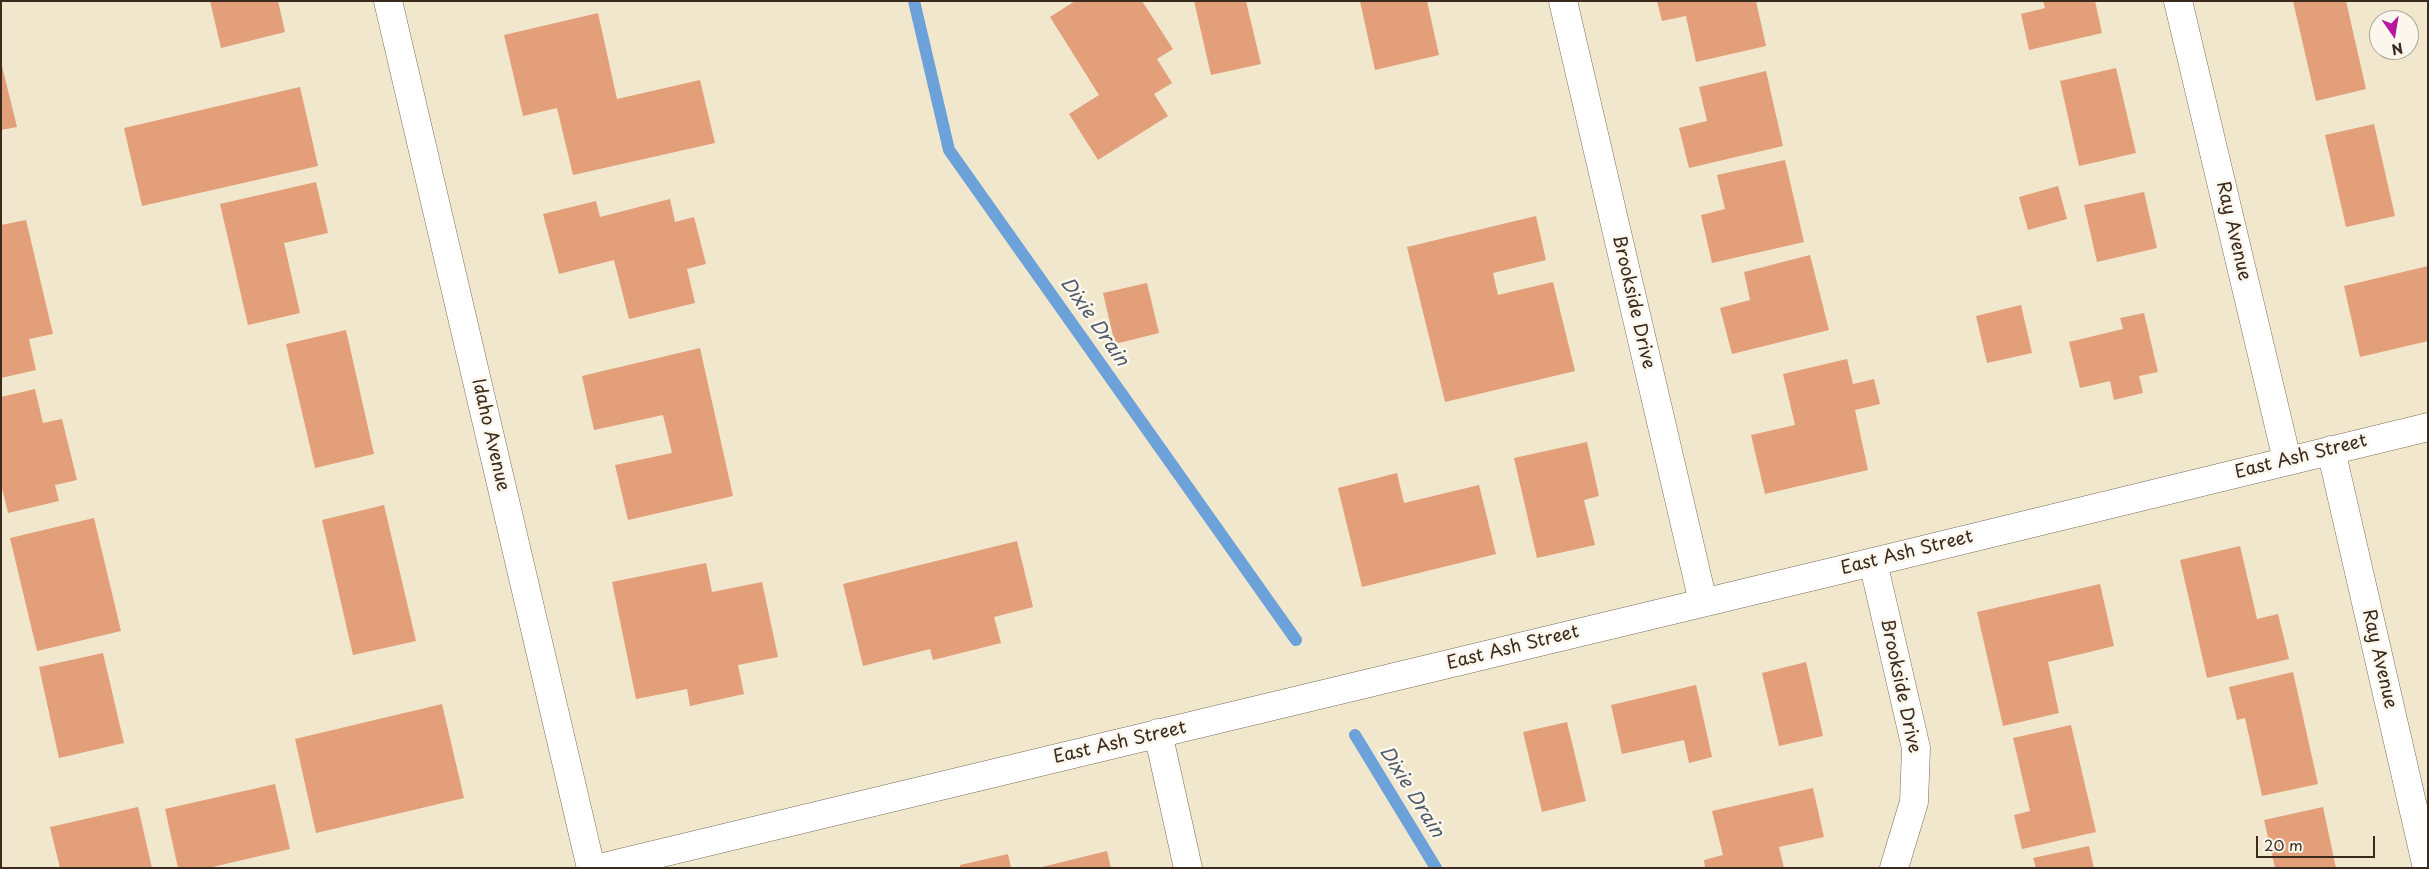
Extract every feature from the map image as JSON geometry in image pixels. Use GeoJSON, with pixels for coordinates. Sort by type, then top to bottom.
{"type":"FeatureCollection","features":[{"type":"Feature","properties":{"kind":"street","name":"Idaho Avenue"},"geometry":{"type":"LineString","coordinates":[[388,1],[591,868]]}},
{"type":"Feature","properties":{"kind":"street","name":"Brookside Drive"},"geometry":{"type":"LineString","coordinates":[[1563,1],[1703,602]]}},
{"type":"Feature","properties":{"kind":"street","name":"Ray Avenue"},"geometry":{"type":"LineString","coordinates":[[2178,1],[2287,460]]}},
{"type":"Feature","properties":{"kind":"street","name":"East Ash Street"},"geometry":{"type":"LineString","coordinates":[[599,868],[1873,562],[2428,426]]}},
{"type":"Feature","properties":{"kind":"street","name":"Ray Avenue"},"geometry":{"type":"LineString","coordinates":[[2331,450],[2427,868]]}},
{"type":"Feature","properties":{"kind":"street","name":"Brookside Drive"},"geometry":{"type":"LineString","coordinates":[[1873,562],[1916,748],[1914,802],[1894,868]]}},
{"type":"Feature","properties":{"kind":"street"},"geometry":{"type":"LineString","coordinates":[[1158,733],[1188,868]]}},
{"type":"Feature","properties":{"kind":"building"},"geometry":{"type":"Polygon","coordinates":[[[210,1],[278,1],[285,32],[221,48],[210,1]]]}},
{"type":"Feature","properties":{"kind":"building"},"geometry":{"type":"Polygon","coordinates":[[[1075,1],[1142,1],[1173,49],[1157,59],[1172,83],[1154,94],[1168,116],[1098,160],[1069,114],[1099,95],[1050,17],[1075,1]]]}},
{"type":"Feature","properties":{"kind":"building"},"geometry":{"type":"Polygon","coordinates":[[[1194,1],[1246,1],[1261,64],[1211,75],[1194,1]]]}},
{"type":"Feature","properties":{"kind":"building"},"geometry":{"type":"Polygon","coordinates":[[[1360,1],[1427,1],[1439,55],[1375,70],[1360,1]]]}},
{"type":"Feature","properties":{"kind":"building"},"geometry":{"type":"Polygon","coordinates":[[[1657,1],[1756,1],[1766,46],[1696,62],[1686,16],[1662,21],[1657,1]]]}},
{"type":"Feature","properties":{"kind":"building"},"geometry":{"type":"Polygon","coordinates":[[[2043,1],[2095,1],[2102,33],[2029,50],[2021,14],[2045,8],[2043,1]]]}},
{"type":"Feature","properties":{"kind":"building"},"geometry":{"type":"Polygon","coordinates":[[[2293,1],[2346,1],[2366,89],[2316,101],[2293,1]]]}},
{"type":"Feature","properties":{"kind":"building"},"geometry":{"type":"Polygon","coordinates":[[[598,13],[617,99],[700,80],[715,143],[573,175],[557,108],[523,116],[504,35],[598,13]]]}},
{"type":"Feature","properties":{"kind":"building"},"geometry":{"type":"Polygon","coordinates":[[[1,62],[17,127],[1,130],[1,62]]]}},
{"type":"Feature","properties":{"kind":"building"},"geometry":{"type":"Polygon","coordinates":[[[2116,68],[2136,153],[2079,166],[2060,81],[2116,68]]]}},
{"type":"Feature","properties":{"kind":"building"},"geometry":{"type":"Polygon","coordinates":[[[1766,71],[1783,146],[1689,168],[1679,128],[1707,121],[1699,87],[1766,71]]]}},
{"type":"Feature","properties":{"kind":"building"},"geometry":{"type":"Polygon","coordinates":[[[300,87],[318,166],[142,206],[124,128],[300,87]]]}},
{"type":"Feature","properties":{"kind":"building"},"geometry":{"type":"Polygon","coordinates":[[[2374,124],[2395,216],[2346,227],[2325,135],[2374,124]]]}},
{"type":"Feature","properties":{"kind":"building"},"geometry":{"type":"Polygon","coordinates":[[[1785,160],[1804,242],[1712,263],[1701,215],[1725,209],[1717,175],[1785,160]]]}},
{"type":"Feature","properties":{"kind":"building"},"geometry":{"type":"Polygon","coordinates":[[[316,182],[328,233],[284,243],[300,313],[248,325],[220,204],[316,182]]]}},
{"type":"Feature","properties":{"kind":"building"},"geometry":{"type":"Polygon","coordinates":[[[2058,186],[2067,219],[2028,230],[2019,197],[2058,186]]]}},
{"type":"Feature","properties":{"kind":"building"},"geometry":{"type":"Polygon","coordinates":[[[2144,192],[2157,248],[2097,262],[2084,205],[2144,192]]]}},
{"type":"Feature","properties":{"kind":"building"},"geometry":{"type":"Polygon","coordinates":[[[670,199],[675,222],[694,217],[706,264],[687,269],[695,303],[629,319],[614,260],[559,274],[543,214],[596,201],[600,217],[670,199]]]}},
{"type":"Feature","properties":{"kind":"building"},"geometry":{"type":"Polygon","coordinates":[[[1536,216],[1546,260],[1493,273],[1498,295],[1553,282],[1575,371],[1445,402],[1407,247],[1536,216]]]}},
{"type":"Feature","properties":{"kind":"building"},"geometry":{"type":"Polygon","coordinates":[[[26,220],[53,334],[29,339],[36,370],[1,378],[1,225],[26,220]]]}},
{"type":"Feature","properties":{"kind":"building"},"geometry":{"type":"Polygon","coordinates":[[[1810,255],[1829,330],[1732,354],[1720,308],[1750,300],[1744,272],[1810,255]]]}},
{"type":"Feature","properties":{"kind":"building"},"geometry":{"type":"Polygon","coordinates":[[[2428,266],[2428,341],[2360,357],[2344,286],[2428,266]]]}},
{"type":"Feature","properties":{"kind":"building"},"geometry":{"type":"Polygon","coordinates":[[[1147,283],[1159,333],[1115,344],[1103,293],[1147,283]]]}},
{"type":"Feature","properties":{"kind":"building"},"geometry":{"type":"Polygon","coordinates":[[[2021,305],[2032,353],[1987,363],[1976,316],[2021,305]]]}},
{"type":"Feature","properties":{"kind":"building"},"geometry":{"type":"Polygon","coordinates":[[[2144,313],[2158,372],[2139,376],[2143,393],[2114,400],[2110,381],[2080,388],[2069,342],[2123,329],[2120,318],[2144,313]]]}},
{"type":"Feature","properties":{"kind":"building"},"geometry":{"type":"Polygon","coordinates":[[[346,330],[374,454],[315,468],[286,344],[346,330]]]}},
{"type":"Feature","properties":{"kind":"building"},"geometry":{"type":"Polygon","coordinates":[[[700,348],[733,496],[628,520],[615,465],[672,453],[663,415],[594,430],[582,376],[700,348]]]}},
{"type":"Feature","properties":{"kind":"building"},"geometry":{"type":"Polygon","coordinates":[[[1847,359],[1853,384],[1874,379],[1880,404],[1855,410],[1868,470],[1765,494],[1751,435],[1795,425],[1783,374],[1847,359]]]}},
{"type":"Feature","properties":{"kind":"building"},"geometry":{"type":"Polygon","coordinates":[[[35,389],[43,423],[62,419],[77,480],[55,485],[59,501],[8,513],[1,484],[1,397],[35,389]]]}},
{"type":"Feature","properties":{"kind":"building"},"geometry":{"type":"Polygon","coordinates":[[[1587,442],[1599,496],[1584,500],[1595,545],[1537,558],[1514,458],[1587,442]]]}},
{"type":"Feature","properties":{"kind":"building"},"geometry":{"type":"Polygon","coordinates":[[[1397,473],[1404,503],[1479,485],[1496,554],[1362,587],[1338,488],[1397,473]]]}},
{"type":"Feature","properties":{"kind":"building"},"geometry":{"type":"Polygon","coordinates":[[[384,505],[416,641],[353,655],[322,520],[384,505]]]}},
{"type":"Feature","properties":{"kind":"building"},"geometry":{"type":"Polygon","coordinates":[[[94,518],[121,631],[37,651],[10,538],[94,518]]]}},
{"type":"Feature","properties":{"kind":"building"},"geometry":{"type":"Polygon","coordinates":[[[1017,541],[1033,607],[994,617],[1001,643],[933,660],[930,649],[863,666],[843,584],[1017,541]]]}},
{"type":"Feature","properties":{"kind":"building"},"geometry":{"type":"Polygon","coordinates":[[[2240,546],[2257,619],[2278,614],[2289,659],[2207,678],[2180,560],[2240,546]]]}},
{"type":"Feature","properties":{"kind":"building"},"geometry":{"type":"Polygon","coordinates":[[[706,563],[712,592],[762,582],[778,657],[738,665],[744,694],[690,706],[687,689],[636,699],[612,582],[706,563]]]}},
{"type":"Feature","properties":{"kind":"building"},"geometry":{"type":"Polygon","coordinates":[[[2100,584],[2114,646],[2048,662],[2059,713],[2003,726],[1977,612],[2100,584]]]}},
{"type":"Feature","properties":{"kind":"building"},"geometry":{"type":"Polygon","coordinates":[[[103,653],[124,743],[59,758],[39,667],[103,653]]]}},
{"type":"Feature","properties":{"kind":"building"},"geometry":{"type":"Polygon","coordinates":[[[1806,662],[1823,736],[1779,746],[1762,673],[1806,662]]]}},
{"type":"Feature","properties":{"kind":"building"},"geometry":{"type":"Polygon","coordinates":[[[2293,672],[2318,784],[2262,796],[2245,718],[2237,720],[2229,687],[2293,672]]]}},
{"type":"Feature","properties":{"kind":"building"},"geometry":{"type":"Polygon","coordinates":[[[1696,685],[1712,757],[1689,763],[1684,740],[1622,754],[1611,705],[1696,685]]]}},
{"type":"Feature","properties":{"kind":"building"},"geometry":{"type":"Polygon","coordinates":[[[442,704],[464,798],[316,833],[295,739],[442,704]]]}},
{"type":"Feature","properties":{"kind":"building"},"geometry":{"type":"Polygon","coordinates":[[[1567,722],[1586,801],[1542,812],[1523,732],[1567,722]]]}},
{"type":"Feature","properties":{"kind":"building"},"geometry":{"type":"Polygon","coordinates":[[[2071,725],[2096,832],[2022,849],[2014,815],[2030,811],[2013,738],[2071,725]]]}},
{"type":"Feature","properties":{"kind":"building"},"geometry":{"type":"Polygon","coordinates":[[[275,784],[290,849],[208,868],[178,868],[165,809],[275,784]]]}},
{"type":"Feature","properties":{"kind":"building"},"geometry":{"type":"Polygon","coordinates":[[[1813,788],[1824,837],[1779,847],[1784,868],[1705,868],[1704,860],[1723,855],[1712,811],[1813,788]]]}},
{"type":"Feature","properties":{"kind":"building"},"geometry":{"type":"Polygon","coordinates":[[[138,807],[152,868],[60,868],[50,827],[138,807]]]}},
{"type":"Feature","properties":{"kind":"building"},"geometry":{"type":"Polygon","coordinates":[[[2323,807],[2336,868],[2275,868],[2264,820],[2323,807]]]}},
{"type":"Feature","properties":{"kind":"building"},"geometry":{"type":"Polygon","coordinates":[[[2089,846],[2094,868],[2036,868],[2033,858],[2089,846]]]}},
{"type":"Feature","properties":{"kind":"building"},"geometry":{"type":"Polygon","coordinates":[[[1107,851],[1111,868],[1042,868],[1042,867],[1107,851]]]}},
{"type":"Feature","properties":{"kind":"building"},"geometry":{"type":"Polygon","coordinates":[[[1008,854],[1011,868],[960,868],[960,865],[1008,854]]]}},
{"type":"Feature","properties":{"kind":"waterway","name":"Dixie Drain"},"geometry":{"type":"LineString","coordinates":[[914,1],[949,150],[1296,640]]}},
{"type":"Feature","properties":{"kind":"waterway","name":"Dixie Drain"},"geometry":{"type":"LineString","coordinates":[[1355,735],[1436,868]]}}]}
